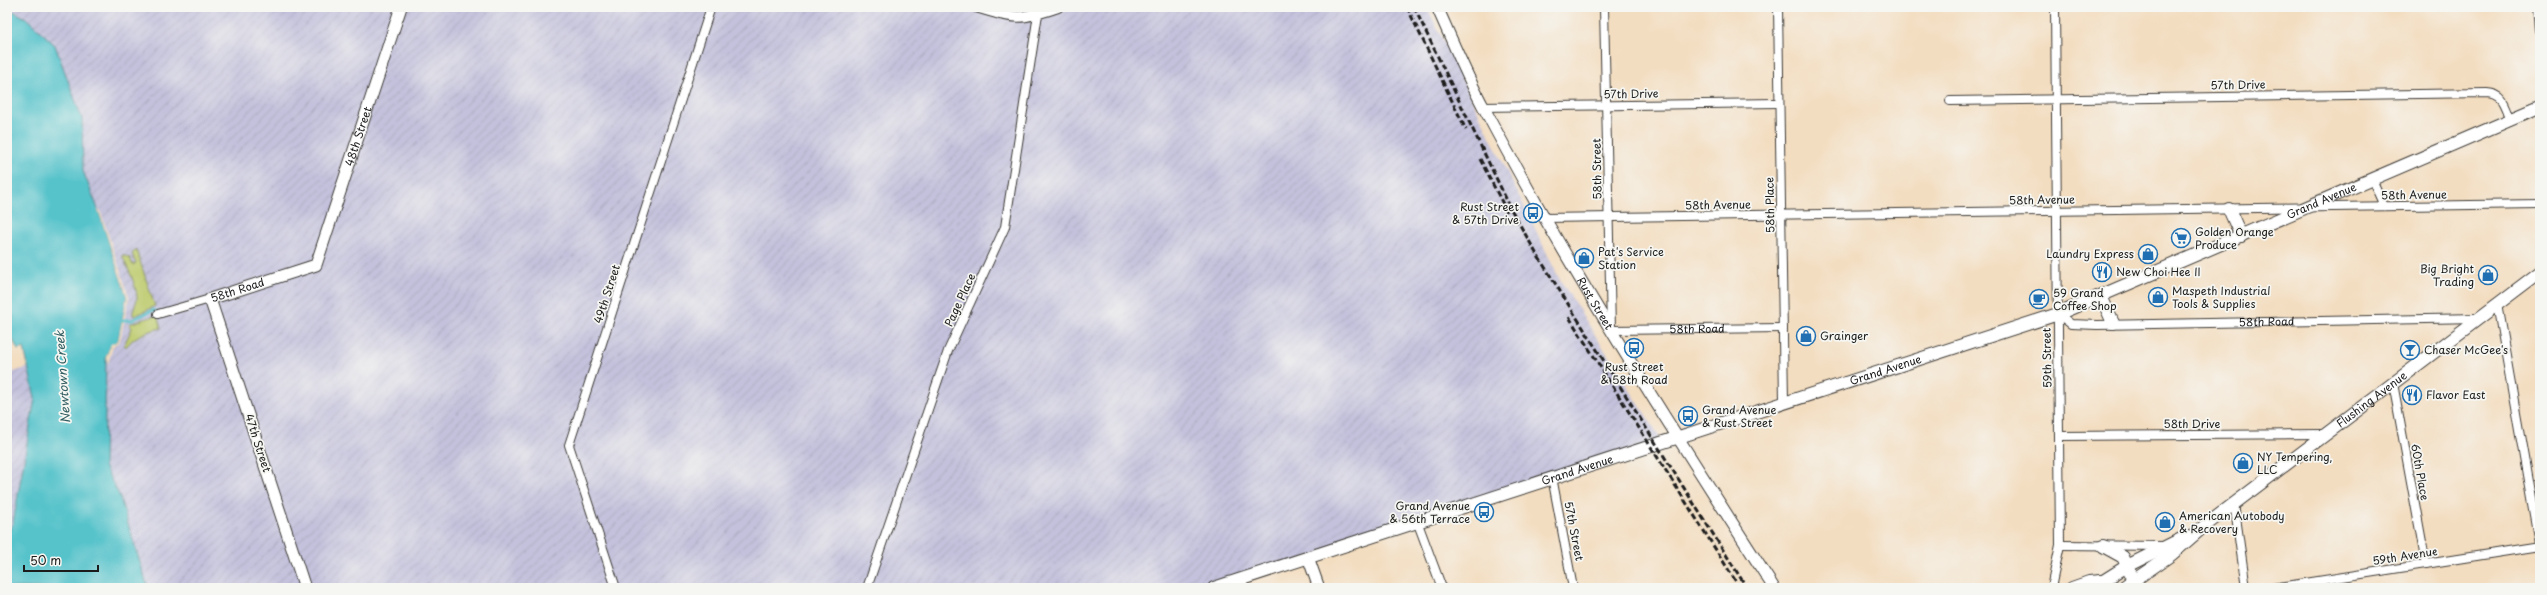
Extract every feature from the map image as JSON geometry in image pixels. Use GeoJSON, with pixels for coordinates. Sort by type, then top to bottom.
{"type":"FeatureCollection","features":[{"type":"Feature","properties":{"kind":"main road","name":"48th Street"},"geometry":{"type":"LineString","coordinates":[[316,265],[401,7]]}},
{"type":"Feature","properties":{"kind":"main road","name":"Rust Street"},"geometry":{"type":"LineString","coordinates":[[1437,7],[1483,106],[1544,218],[1611,330],[1774,588]]}},
{"type":"Feature","properties":{"kind":"main road"},"geometry":{"type":"LineString","coordinates":[[1443,21],[1444,7]]}},
{"type":"Feature","properties":{"kind":"main road","name":"Grand Avenue"},"geometry":{"type":"LineString","coordinates":[[1214,588],[1552,477],[2058,314],[2540,107]]}},
{"type":"Feature","properties":{"kind":"main road"},"geometry":{"type":"LineString","coordinates":[[2229,209],[2241,236]]}},
{"type":"Feature","properties":{"kind":"main road","name":"58th Road"},"geometry":{"type":"LineString","coordinates":[[210,299],[316,265]]}},
{"type":"Feature","properties":{"kind":"main road","name":"Flushing Avenue"},"geometry":{"type":"LineString","coordinates":[[2128,585],[2172,554],[2202,528],[2540,272]]}},
{"type":"Feature","properties":{"kind":"main road"},"geometry":{"type":"LineString","coordinates":[[2101,296],[2113,323]]}},
{"type":"Feature","properties":{"kind":"main road","name":"47th Street"},"geometry":{"type":"LineString","coordinates":[[210,299],[305,588]]}},
{"type":"Feature","properties":{"kind":"main road","name":"Flushing Avenue"},"geometry":{"type":"LineString","coordinates":[[2092,588],[2127,566],[2202,528]]}},
{"type":"Feature","properties":{"kind":"main road"},"geometry":{"type":"LineString","coordinates":[[2103,546],[2122,556],[2127,566],[2128,585]]}},
{"type":"Feature","properties":{"kind":"main road"},"geometry":{"type":"LineString","coordinates":[[1308,557],[1320,588]]}},
{"type":"Feature","properties":{"kind":"main road"},"geometry":{"type":"LineString","coordinates":[[2072,588],[2088,582],[2103,581]]}},
{"type":"Feature","properties":{"kind":"street","name":"49th Street"},"geometry":{"type":"LineString","coordinates":[[616,588],[569,445],[711,7]]}},
{"type":"Feature","properties":{"kind":"street"},"geometry":{"type":"LineString","coordinates":[[976,7],[1007,17],[1023,19],[1058,7]]}},
{"type":"Feature","properties":{"kind":"street","name":"58th Street"},"geometry":{"type":"LineString","coordinates":[[1604,7],[1611,330]]}},
{"type":"Feature","properties":{"kind":"street","name":"58th Place"},"geometry":{"type":"LineString","coordinates":[[1778,7],[1784,402]]}},
{"type":"Feature","properties":{"kind":"street","name":"59th Street"},"geometry":{"type":"LineString","coordinates":[[2051,588],[2060,546],[2055,7]]}},
{"type":"Feature","properties":{"kind":"street"},"geometry":{"type":"LineString","coordinates":[[2538,7],[2540,30]]}},
{"type":"Feature","properties":{"kind":"street","name":"Page Place"},"geometry":{"type":"LineString","coordinates":[[867,588],[948,351],[1005,227],[1038,14]]}},
{"type":"Feature","properties":{"kind":"street","name":"57th Drive"},"geometry":{"type":"LineString","coordinates":[[1950,101],[2487,93],[2496,94],[2503,99],[2511,120]]}},
{"type":"Feature","properties":{"kind":"street","name":"57th Drive"},"geometry":{"type":"LineString","coordinates":[[1483,106],[1779,103]]}},
{"type":"Feature","properties":{"kind":"street"},"geometry":{"type":"LineString","coordinates":[[2372,180],[2384,206]]}},
{"type":"Feature","properties":{"kind":"street","name":"58th Avenue"},"geometry":{"type":"LineString","coordinates":[[1544,218],[2540,204]]}},
{"type":"Feature","properties":{"kind":"street","name":"58th Road"},"geometry":{"type":"LineString","coordinates":[[158,314],[210,299]]}},
{"type":"Feature","properties":{"kind":"street"},"geometry":{"type":"LineString","coordinates":[[2497,304],[2540,547]]}},
{"type":"Feature","properties":{"kind":"street","name":"58th Road"},"geometry":{"type":"LineString","coordinates":[[2058,314],[2071,324],[2097,325],[2113,323],[2479,318]]}},
{"type":"Feature","properties":{"kind":"street","name":"58th Road"},"geometry":{"type":"LineString","coordinates":[[1611,330],[1782,328]]}},
{"type":"Feature","properties":{"kind":"street","name":"60th Place"},"geometry":{"type":"LineString","coordinates":[[2393,383],[2426,564]]}},
{"type":"Feature","properties":{"kind":"street","name":"58th Drive"},"geometry":{"type":"LineString","coordinates":[[2059,436],[2325,434]]}},
{"type":"Feature","properties":{"kind":"street","name":"57th Street"},"geometry":{"type":"LineString","coordinates":[[1552,477],[1573,588]]}},
{"type":"Feature","properties":{"kind":"street"},"geometry":{"type":"LineString","coordinates":[[2234,504],[2246,588]]}},
{"type":"Feature","properties":{"kind":"street"},"geometry":{"type":"LineString","coordinates":[[1417,521],[1442,588]]}},
{"type":"Feature","properties":{"kind":"street"},"geometry":{"type":"LineString","coordinates":[[2060,546],[2166,546]]}},
{"type":"Feature","properties":{"kind":"street","name":"59th Avenue"},"geometry":{"type":"LineString","coordinates":[[2274,588],[2540,547]]}},
{"type":"Feature","properties":{"kind":"shaded area"},"geometry":{"type":"Polygon","coordinates":[[[7,7],[1427,7],[1559,278],[1663,442],[1213,588],[148,588],[119,495],[104,466],[106,357],[98,209],[83,171],[82,119],[26,18],[7,7]]]}},
{"type":"Feature","properties":{"kind":"shaded area"},"geometry":{"type":"Polygon","coordinates":[[[29,367],[35,398],[13,523],[7,535],[7,374],[29,367]]]}},
{"type":"Feature","properties":{"kind":"green space"},"geometry":{"type":"Polygon","coordinates":[[[136,249],[155,306],[135,316],[133,313],[137,299],[136,292],[122,255],[130,258],[133,265],[136,263],[132,254],[136,249]]]}},
{"type":"Feature","properties":{"kind":"green space"},"geometry":{"type":"Polygon","coordinates":[[[157,315],[161,328],[137,337],[126,347],[124,345],[132,328],[129,324],[157,315]]]}},
{"type":"Feature","properties":{"kind":"water","name":"Newtown Creek"},"geometry":{"type":"Polygon","coordinates":[[[7,8],[26,18],[55,45],[82,119],[83,171],[98,209],[127,297],[118,341],[111,345],[106,357],[104,466],[119,495],[148,588],[7,588],[7,535],[13,523],[35,398],[24,348],[18,350],[7,328],[7,321],[13,319],[7,300],[7,8]]]}},
{"type":"Feature","properties":{"kind":"pier"},"geometry":{"type":"Polygon","coordinates":[[[98,209],[100,210],[129,297],[120,341],[113,346],[108,364],[106,357],[111,344],[118,341],[127,297],[98,209]]]}},
{"type":"Feature","properties":{"kind":"waterway"},"geometry":{"type":"LineString","coordinates":[[118,320],[132,320],[153,310],[159,313]]}},
{"type":"Feature","properties":{"kind":"railway"},"geometry":{"type":"LineString","coordinates":[[1407,7],[1466,130]]}},
{"type":"Feature","properties":{"kind":"railway"},"geometry":{"type":"LineString","coordinates":[[1414,7],[1512,211],[1536,253],[1747,588]]}},
{"type":"Feature","properties":{"kind":"railway"},"geometry":{"type":"LineString","coordinates":[[1480,159],[1507,212]]}},
{"type":"Feature","properties":{"kind":"railway"},"geometry":{"type":"LineString","coordinates":[[1569,317],[1740,588]]}},
{"type":"Feature","properties":{"kind":"place","name":"Rust Street & 57th Drive"},"geometry":{"type":"Point","coordinates":[1533,213]}},
{"type":"Feature","properties":{"kind":"place","name":"Golden Orange Produce"},"geometry":{"type":"Point","coordinates":[2181,238]}},
{"type":"Feature","properties":{"kind":"place","name":"Laundry Express"},"geometry":{"type":"Point","coordinates":[2148,254]}},
{"type":"Feature","properties":{"kind":"place","name":"Pat's Service Station"},"geometry":{"type":"Point","coordinates":[1584,258]}},
{"type":"Feature","properties":{"kind":"place","name":"New Choi Hee II"},"geometry":{"type":"Point","coordinates":[2102,272]}},
{"type":"Feature","properties":{"kind":"place","name":"Big Bright Trading"},"geometry":{"type":"Point","coordinates":[2488,275]}},
{"type":"Feature","properties":{"kind":"place","name":"Maspeth Industrial Tools & Supplies"},"geometry":{"type":"Point","coordinates":[2158,297]}},
{"type":"Feature","properties":{"kind":"place","name":"59 Grand Coffee Shop"},"geometry":{"type":"Point","coordinates":[2039,299]}},
{"type":"Feature","properties":{"kind":"place","name":"Grainger"},"geometry":{"type":"Point","coordinates":[1806,336]}},
{"type":"Feature","properties":{"kind":"place","name":"Rust Street & 58th Road"},"geometry":{"type":"Point","coordinates":[1634,348]}},
{"type":"Feature","properties":{"kind":"place","name":"Chaser McGee's"},"geometry":{"type":"Point","coordinates":[2410,350]}},
{"type":"Feature","properties":{"kind":"place","name":"Flavor East"},"geometry":{"type":"Point","coordinates":[2412,395]}},
{"type":"Feature","properties":{"kind":"place","name":"Grand Avenue & Rust Street"},"geometry":{"type":"Point","coordinates":[1688,416]}},
{"type":"Feature","properties":{"kind":"place","name":"NY Tempering, LLC"},"geometry":{"type":"Point","coordinates":[2243,463]}},
{"type":"Feature","properties":{"kind":"place","name":"Grand Avenue & 56th Terrace"},"geometry":{"type":"Point","coordinates":[1484,512]}},
{"type":"Feature","properties":{"kind":"place","name":"American Autobody & Recovery"},"geometry":{"type":"Point","coordinates":[2165,522]}}]}
